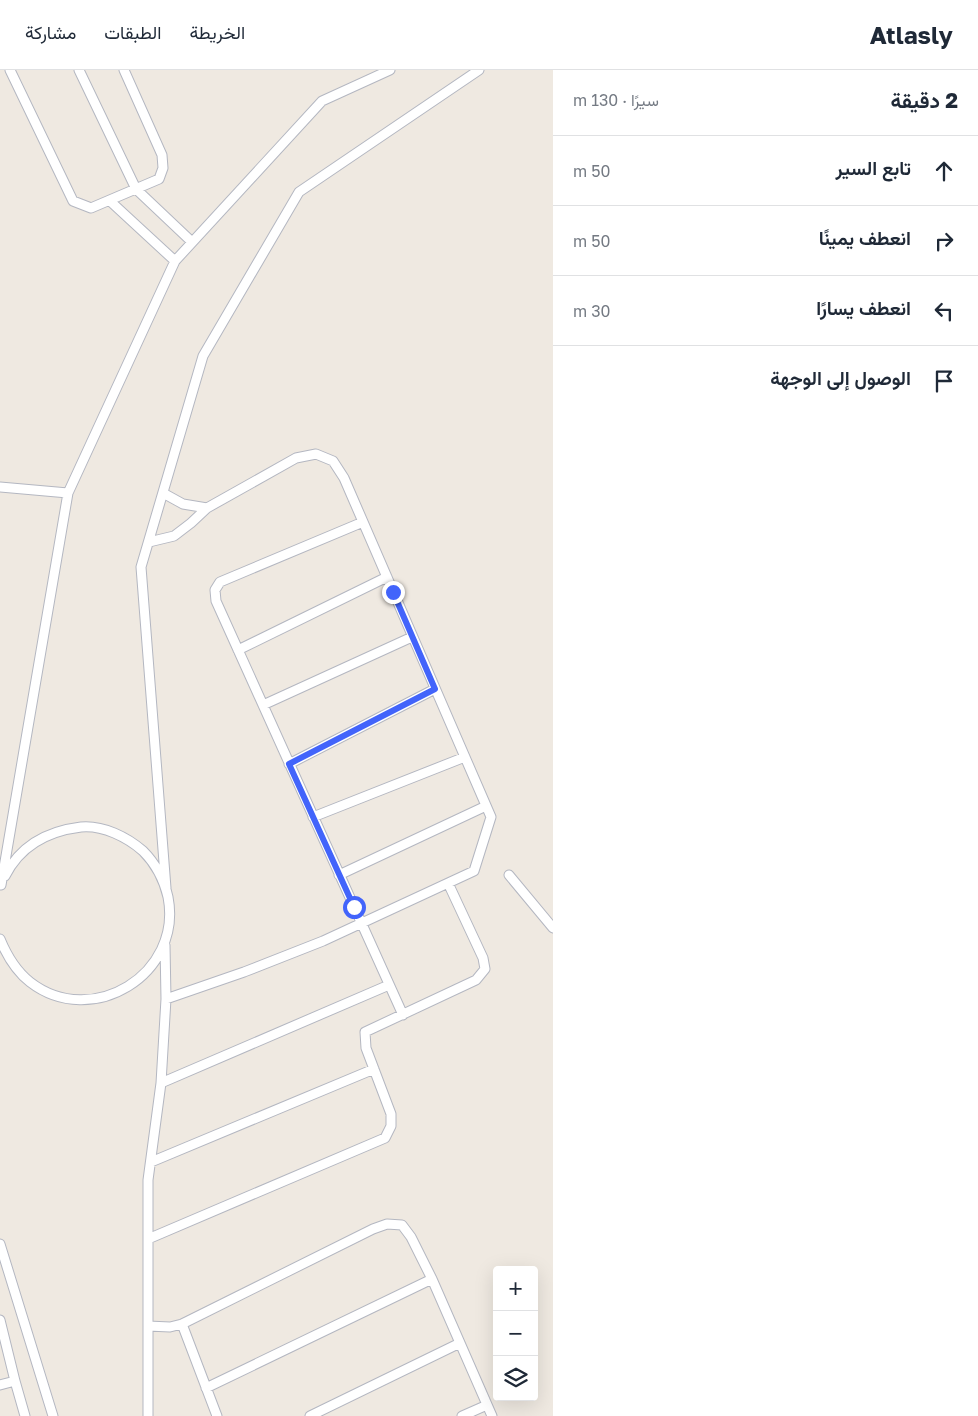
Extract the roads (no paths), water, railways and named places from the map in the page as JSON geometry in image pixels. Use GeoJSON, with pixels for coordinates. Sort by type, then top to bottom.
{"type":"FeatureCollection","features":[{"type":"Feature","properties":{"kind":"lane"},"geometry":{"type":"LineString","coordinates":[[10,70],[73,201],[91,208],[110,202],[159,180],[163,168],[162,155],[124,70]]}},
{"type":"Feature","properties":{"kind":"lane"},"geometry":{"type":"LineString","coordinates":[[79,70],[136,189],[192,242]]}},
{"type":"Feature","properties":{"kind":"lane"},"geometry":{"type":"LineString","coordinates":[[0,887],[68,494],[175,260],[322,100],[390,70]]}},
{"type":"Feature","properties":{"kind":"lane"},"geometry":{"type":"LineString","coordinates":[[148,1416],[148,1180],[161,1083],[166,999],[165,942],[169,906],[166,888],[141,567],[203,356],[298,192],[479,70]]}},
{"type":"Feature","properties":{"kind":"lane"},"geometry":{"type":"LineString","coordinates":[[110,202],[175,260]]}},
{"type":"Feature","properties":{"kind":"lane"},"geometry":{"type":"LineString","coordinates":[[149,542],[174,536],[207,508],[296,458],[316,454],[333,461],[344,478],[491,817],[474,871],[323,941],[166,999]]}},
{"type":"Feature","properties":{"kind":"lane"},"geometry":{"type":"LineString","coordinates":[[0,486],[68,494]]}},
{"type":"Feature","properties":{"kind":"lane"},"geometry":{"type":"LineString","coordinates":[[163,494],[183,504],[207,508]]}},
{"type":"Feature","properties":{"kind":"lane"},"geometry":{"type":"LineString","coordinates":[[363,522],[220,582],[215,590],[216,601],[402,1015]]}},
{"type":"Feature","properties":{"kind":"lane"},"geometry":{"type":"LineString","coordinates":[[238,650],[387,577]]}},
{"type":"Feature","properties":{"kind":"lane"},"geometry":{"type":"LineString","coordinates":[[262,705],[412,637]]}},
{"type":"Feature","properties":{"kind":"lane"},"geometry":{"type":"LineString","coordinates":[[289,764],[435,689]]}},
{"type":"Feature","properties":{"kind":"lane"},"geometry":{"type":"LineString","coordinates":[[313,817],[465,757]]}},
{"type":"Feature","properties":{"kind":"lane"},"geometry":{"type":"LineString","coordinates":[[339,875],[486,806]]}},
{"type":"Feature","properties":{"kind":"lane"},"geometry":{"type":"LineString","coordinates":[[0,887],[19,855],[33,843],[49,834],[66,829],[84,827],[120,835],[135,844],[154,864],[166,888]]}},
{"type":"Feature","properties":{"kind":"lane"},"geometry":{"type":"LineString","coordinates":[[509,875],[553,928]]}},
{"type":"Feature","properties":{"kind":"lane"},"geometry":{"type":"LineString","coordinates":[[148,1239],[385,1138],[391,1126],[391,1114],[366,1048],[365,1032],[476,980],[485,969],[478,946],[448,883]]}},
{"type":"Feature","properties":{"kind":"lane"},"geometry":{"type":"LineString","coordinates":[[0,939],[7,955],[17,970],[30,982],[46,992],[63,998],[81,1000],[117,993],[132,984],[146,972],[157,958],[165,942]]}},
{"type":"Feature","properties":{"kind":"lane"},"geometry":{"type":"LineString","coordinates":[[161,1083],[389,985]]}},
{"type":"Feature","properties":{"kind":"lane"},"geometry":{"type":"LineString","coordinates":[[150,1162],[374,1069]]}},
{"type":"Feature","properties":{"kind":"lane"},"geometry":{"type":"LineString","coordinates":[[148,1326],[170,1327],[182,1324],[372,1229],[387,1224],[402,1225],[412,1237],[432,1279],[492,1416]]}},
{"type":"Feature","properties":{"kind":"lane"},"geometry":{"type":"LineString","coordinates":[[0,1244],[53,1416]]}},
{"type":"Feature","properties":{"kind":"lane"},"geometry":{"type":"LineString","coordinates":[[206,1388],[432,1279]]}},
{"type":"Feature","properties":{"kind":"lane"},"geometry":{"type":"LineString","coordinates":[[0,1320],[25,1416]]}},
{"type":"Feature","properties":{"kind":"lane"},"geometry":{"type":"LineString","coordinates":[[182,1324],[217,1416]]}},
{"type":"Feature","properties":{"kind":"lane"},"geometry":{"type":"LineString","coordinates":[[310,1416],[460,1343]]}},
{"type":"Feature","properties":{"kind":"lane"},"geometry":{"type":"LineString","coordinates":[[0,1385],[15,1381]]}},
{"type":"Feature","properties":{"kind":"lane"},"geometry":{"type":"LineString","coordinates":[[462,1416],[487,1405]]}}]}
